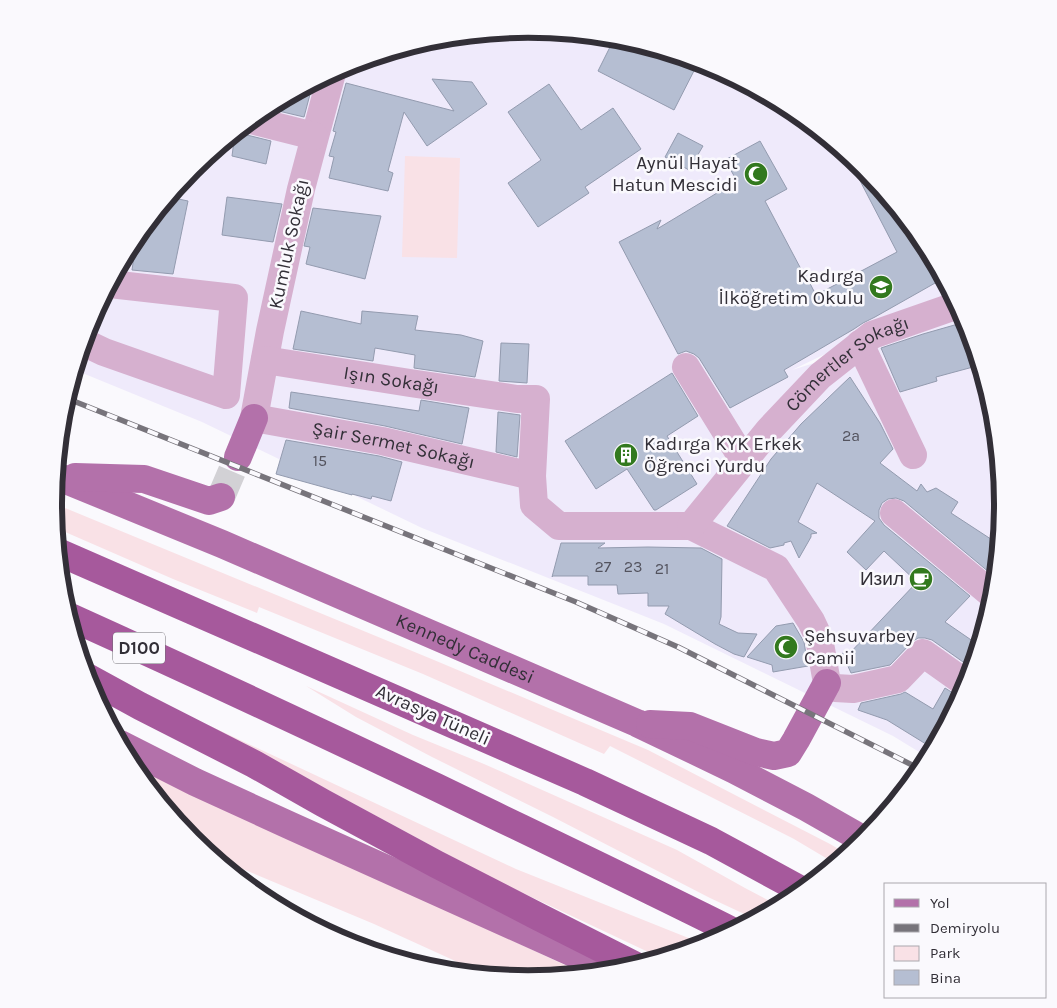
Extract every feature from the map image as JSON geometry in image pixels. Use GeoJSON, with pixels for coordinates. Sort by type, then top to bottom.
{"type":"FeatureCollection","features":[{"type":"Feature","properties":{"kind":"highway","name":"Avrasya Tüneli"},"geometry":{"type":"LineString","coordinates":[[65,555],[585,782],[711,841],[796,886]]}},
{"type":"Feature","properties":{"kind":"highway","name":"D100"},"geometry":{"type":"LineString","coordinates":[[77,620],[209,680],[593,862],[724,927]]}},
{"type":"Feature","properties":{"kind":"highway"},"geometry":{"type":"LineString","coordinates":[[98,683],[254,764],[436,864],[625,961]]}},
{"type":"Feature","properties":{"kind":"main road"},"geometry":{"type":"LineString","coordinates":[[238,457],[254,418]]}},
{"type":"Feature","properties":{"kind":"main road"},"geometry":{"type":"LineString","coordinates":[[63,475],[144,479],[209,501],[221,497]]}},
{"type":"Feature","properties":{"kind":"main road","name":"Kennedy Caddesi"},"geometry":{"type":"LineString","coordinates":[[63,477],[637,723],[806,807],[856,836]]}},
{"type":"Feature","properties":{"kind":"main road"},"geometry":{"type":"LineString","coordinates":[[637,723],[690,726],[756,752],[774,756],[788,753],[826,683]]}},
{"type":"Feature","properties":{"kind":"main road"},"geometry":{"type":"LineString","coordinates":[[133,750],[273,818],[600,965]]}},
{"type":"Feature","properties":{"kind":"street","name":"Kumluk Sokağı"},"geometry":{"type":"LineString","coordinates":[[254,418],[264,360],[301,189],[329,83]]}},
{"type":"Feature","properties":{"kind":"street"},"geometry":{"type":"LineString","coordinates":[[260,122],[314,136]]}},
{"type":"Feature","properties":{"kind":"street"},"geometry":{"type":"LineString","coordinates":[[90,345],[226,395],[234,298],[117,285]]}},
{"type":"Feature","properties":{"kind":"street","name":"Cömertler Sokağı"},"geometry":{"type":"LineString","coordinates":[[691,526],[769,430],[820,376],[872,335],[951,307]]}},
{"type":"Feature","properties":{"kind":"street"},"geometry":{"type":"LineString","coordinates":[[860,344],[913,455]]}},
{"type":"Feature","properties":{"kind":"street","name":"Işın Sokağı"},"geometry":{"type":"LineString","coordinates":[[264,360],[517,399],[536,399],[532,476]]}},
{"type":"Feature","properties":{"kind":"street"},"geometry":{"type":"LineString","coordinates":[[686,367],[744,461]]}},
{"type":"Feature","properties":{"kind":"street","name":"Şair Sermet Sokağı"},"geometry":{"type":"LineString","coordinates":[[254,418],[382,441],[532,476]]}},
{"type":"Feature","properties":{"kind":"street"},"geometry":{"type":"LineString","coordinates":[[532,476],[534,505],[560,526],[691,526],[776,568],[811,622],[819,638],[826,683],[835,688],[853,689],[898,680],[922,653],[960,680]]}},
{"type":"Feature","properties":{"kind":"street"},"geometry":{"type":"LineString","coordinates":[[894,513],[987,590]]}},
{"type":"Feature","properties":{"kind":"shaded area"},"geometry":{"type":"Polygon","coordinates":[[[498,38],[559,38],[620,46],[649,53],[707,73],[735,86],[788,116],[812,134],[836,153],[879,196],[899,220],[933,271],[946,296],[792,370],[956,318],[979,383],[991,443],[994,473],[994,535],[986,595],[979,625],[959,683],[933,737],[922,754],[893,736],[664,624],[422,528],[202,422],[81,373],[98,325],[124,271],[158,220],[178,196],[221,153],[269,116],[322,86],[379,62],[437,46],[498,38]]]}},
{"type":"Feature","properties":{"kind":"green space"},"geometry":{"type":"Polygon","coordinates":[[[405,156],[460,158],[457,258],[402,257],[405,156]]]}},
{"type":"Feature","properties":{"kind":"green space"},"geometry":{"type":"Polygon","coordinates":[[[62,507],[648,750],[841,850],[830,860],[794,839],[610,746],[604,754],[423,674],[259,607],[257,613],[63,531],[62,507]]]}},
{"type":"Feature","properties":{"kind":"green space"},"geometry":{"type":"Polygon","coordinates":[[[306,686],[413,735],[484,764],[677,850],[772,902],[748,916],[356,717],[306,686]]]}},
{"type":"Feature","properties":{"kind":"green space"},"geometry":{"type":"Polygon","coordinates":[[[206,724],[516,869],[694,940],[652,954],[491,878],[206,724]]]}},
{"type":"Feature","properties":{"kind":"green space"},"geometry":{"type":"Polygon","coordinates":[[[145,769],[573,969],[498,970],[469,967],[374,924],[234,865],[221,855],[178,812],[145,769]]]}},
{"type":"Feature","properties":{"kind":"building"},"geometry":{"type":"Polygon","coordinates":[[[611,45],[649,53],[695,69],[674,110],[598,71],[611,45]]]}},
{"type":"Feature","properties":{"kind":"building"},"geometry":{"type":"Polygon","coordinates":[[[432,79],[472,82],[487,104],[427,146],[404,112],[388,171],[393,173],[388,191],[329,178],[334,157],[329,156],[336,132],[333,131],[346,83],[454,111],[432,79]]]}},
{"type":"Feature","properties":{"kind":"building"},"geometry":{"type":"Polygon","coordinates":[[[549,84],[581,130],[613,108],[641,149],[585,187],[589,193],[538,227],[508,183],[541,160],[508,112],[549,84]]]}},
{"type":"Feature","properties":{"kind":"building"},"geometry":{"type":"Polygon","coordinates":[[[311,92],[304,117],[278,111],[311,92]]]}},
{"type":"Feature","properties":{"kind":"building"},"geometry":{"type":"Polygon","coordinates":[[[678,133],[703,146],[689,170],[665,157],[678,133]]]}},
{"type":"Feature","properties":{"kind":"building"},"geometry":{"type":"Polygon","coordinates":[[[245,134],[271,141],[266,164],[232,156],[234,143],[245,134]]]}},
{"type":"Feature","properties":{"kind":"building"},"geometry":{"type":"Polygon","coordinates":[[[760,141],[787,189],[765,201],[816,295],[897,252],[855,171],[899,220],[938,281],[784,370],[788,377],[730,408],[699,358],[686,351],[678,354],[619,242],[661,220],[657,229],[737,181],[725,160],[760,141]]]}},
{"type":"Feature","properties":{"kind":"building"},"geometry":{"type":"Polygon","coordinates":[[[227,197],[282,204],[273,242],[222,235],[227,197]]]}},
{"type":"Feature","properties":{"kind":"building"},"geometry":{"type":"Polygon","coordinates":[[[176,198],[188,201],[173,274],[132,270],[134,256],[158,220],[176,198]]]}},
{"type":"Feature","properties":{"kind":"building"},"geometry":{"type":"Polygon","coordinates":[[[313,208],[381,216],[365,279],[306,264],[310,247],[304,246],[313,208]]]}},
{"type":"Feature","properties":{"kind":"building"},"geometry":{"type":"Polygon","coordinates":[[[301,311],[361,324],[362,311],[418,316],[415,330],[461,335],[483,341],[475,377],[414,368],[415,355],[375,348],[373,361],[293,349],[301,311]]]}},
{"type":"Feature","properties":{"kind":"building"},"geometry":{"type":"Polygon","coordinates":[[[958,324],[964,346],[966,345],[973,367],[936,377],[937,381],[900,392],[881,348],[958,324]]]}},
{"type":"Feature","properties":{"kind":"building"},"geometry":{"type":"Polygon","coordinates":[[[501,343],[529,344],[527,383],[499,381],[501,343]]]}},
{"type":"Feature","properties":{"kind":"building","name":"Kadırga KYK Erkek Öğrenci Yurdu"},"geometry":{"type":"Polygon","coordinates":[[[672,373],[698,416],[667,436],[697,484],[656,510],[654,510],[627,469],[596,489],[565,441],[672,373]]]}},
{"type":"Feature","properties":{"kind":"building"},"geometry":{"type":"Polygon","coordinates":[[[850,377],[880,423],[893,449],[880,463],[917,491],[921,484],[927,492],[936,488],[958,502],[951,513],[993,541],[990,573],[904,501],[896,498],[888,499],[882,503],[879,510],[879,518],[884,525],[970,596],[945,622],[974,642],[966,664],[932,640],[918,638],[890,665],[851,673],[842,653],[847,656],[917,582],[884,551],[866,570],[847,552],[875,521],[817,483],[798,522],[817,533],[811,534],[799,558],[791,541],[784,543],[784,545],[770,548],[727,526],[771,459],[801,424],[850,377]]]}},
{"type":"Feature","properties":{"kind":"building"},"geometry":{"type":"Polygon","coordinates":[[[291,392],[419,411],[421,400],[469,408],[462,444],[385,426],[289,408],[291,392]]]}},
{"type":"Feature","properties":{"kind":"building"},"geometry":{"type":"Polygon","coordinates":[[[498,412],[520,415],[517,457],[496,452],[498,412]]]}},
{"type":"Feature","properties":{"kind":"building"},"geometry":{"type":"Polygon","coordinates":[[[286,440],[379,456],[402,462],[391,501],[372,496],[371,499],[352,495],[276,474],[286,440]]]}},
{"type":"Feature","properties":{"kind":"building"},"geometry":{"type":"Polygon","coordinates":[[[561,543],[605,543],[598,548],[701,548],[722,559],[721,617],[719,624],[738,633],[757,634],[744,657],[715,644],[665,614],[669,606],[648,606],[648,593],[618,594],[617,585],[588,585],[588,576],[552,577],[561,543]]]}},
{"type":"Feature","properties":{"kind":"building","name":"Şehsuvarbey Camii"},"geometry":{"type":"Polygon","coordinates":[[[793,623],[804,642],[808,666],[773,672],[772,665],[747,657],[776,626],[793,623]]]}},
{"type":"Feature","properties":{"kind":"building"},"geometry":{"type":"Polygon","coordinates":[[[945,688],[954,694],[928,745],[887,720],[858,710],[861,703],[905,692],[933,709],[945,688]]]}},
{"type":"Feature","properties":{"kind":"tunnel"},"geometry":{"type":"LineString","coordinates":[[221,497],[238,457]]}},
{"type":"Feature","properties":{"kind":"railway"},"geometry":{"type":"LineString","coordinates":[[74,401],[576,602],[678,647],[914,766]]}},
{"type":"Feature","properties":{"kind":"place","name":"Aynül Hayat Hatun Mescidi"},"geometry":{"type":"Point","coordinates":[756,174]}},
{"type":"Feature","properties":{"kind":"place","name":"Kadırga İlköğretim Okulu"},"geometry":{"type":"Point","coordinates":[881,287]}},
{"type":"Feature","properties":{"kind":"place","name":"Kadırga KYK Erkek Öğrenci Yurdu"},"geometry":{"type":"Point","coordinates":[626,455]}},
{"type":"Feature","properties":{"kind":"place","name":"Изил"},"geometry":{"type":"Point","coordinates":[921,579]}},
{"type":"Feature","properties":{"kind":"place","name":"Şehsuvarbey Camii"},"geometry":{"type":"Point","coordinates":[786,647]}}]}
